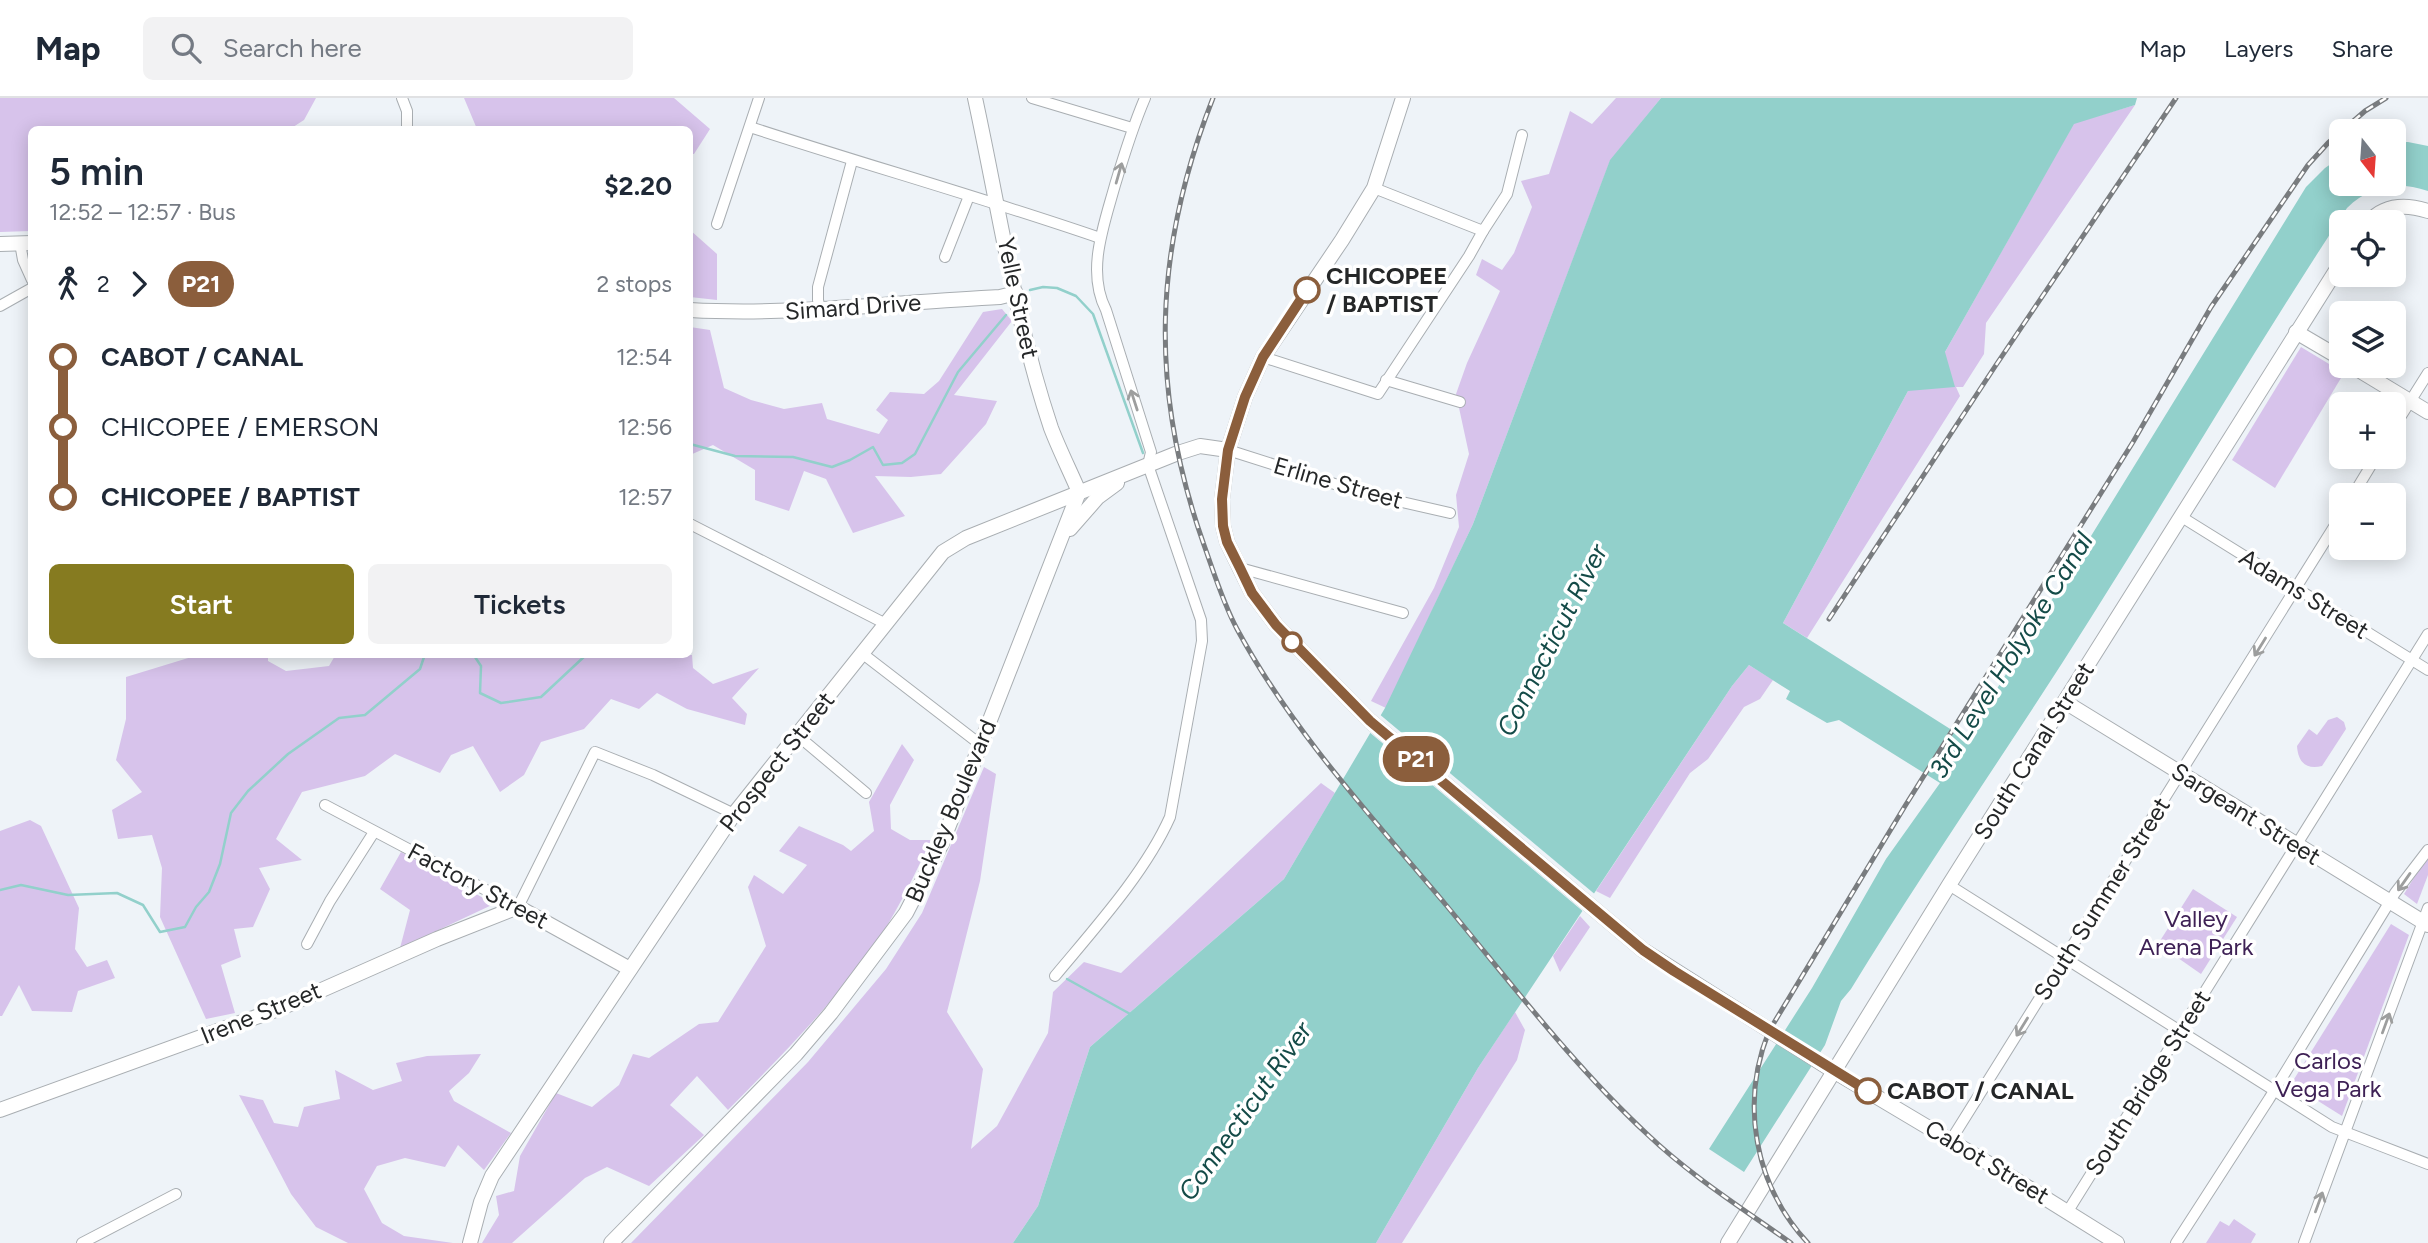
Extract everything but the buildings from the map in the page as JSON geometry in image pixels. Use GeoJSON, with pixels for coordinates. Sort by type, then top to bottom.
{"type":"FeatureCollection","features":[{"type":"Feature","properties":{"kind":"street"},"geometry":{"type":"LineString","coordinates":[[402,98],[407,111],[407,126]]}},
{"type":"Feature","properties":{"kind":"street"},"geometry":{"type":"LineString","coordinates":[[717,224],[759,98]]}},
{"type":"Feature","properties":{"kind":"street","name":"Yelle Street"},"geometry":{"type":"LineString","coordinates":[[975,98],[1035,374],[1052,431],[1079,492]]}},
{"type":"Feature","properties":{"kind":"street"},"geometry":{"type":"LineString","coordinates":[[1032,98],[1132,128]]}},
{"type":"Feature","properties":{"kind":"street"},"geometry":{"type":"LineString","coordinates":[[1058,544],[1098,497],[1141,468],[1151,452],[1106,310],[1100,299],[1097,262],[1100,238],[1132,128],[1145,98]]}},
{"type":"Feature","properties":{"kind":"street","name":"Cabot Street"},"geometry":{"type":"LineString","coordinates":[[1403,98],[1374,188],[1263,357],[1245,397],[1228,450],[1222,499],[1223,526],[1227,542],[1252,593],[1276,625],[1370,721],[1643,950],[1830,1069],[2117,1243]]}},
{"type":"Feature","properties":{"kind":"street"},"geometry":{"type":"LineString","coordinates":[[750,127],[1100,238]]}},
{"type":"Feature","properties":{"kind":"street"},"geometry":{"type":"LineString","coordinates":[[1263,357],[1378,394],[1507,194],[1522,135]]}},
{"type":"Feature","properties":{"kind":"street"},"geometry":{"type":"LineString","coordinates":[[820,310],[818,287],[852,161]]}},
{"type":"Feature","properties":{"kind":"street"},"geometry":{"type":"LineString","coordinates":[[1374,188],[1483,231]]}},
{"type":"Feature","properties":{"kind":"street"},"geometry":{"type":"LineString","coordinates":[[945,257],[969,196]]}},
{"type":"Feature","properties":{"kind":"street"},"geometry":{"type":"LineString","coordinates":[[2384,210],[2411,206],[2428,211]]}},
{"type":"Feature","properties":{"kind":"street"},"geometry":{"type":"LineString","coordinates":[[0,244],[26,243],[23,260],[28,272]]}},
{"type":"Feature","properties":{"kind":"street","name":"South Canal Street"},"geometry":{"type":"LineString","coordinates":[[1728,1243],[1830,1069],[2065,702],[2329,281]]}},
{"type":"Feature","properties":{"kind":"street"},"geometry":{"type":"LineString","coordinates":[[0,306],[28,290]]}},
{"type":"Feature","properties":{"kind":"street","name":"Simard Drive"},"geometry":{"type":"LineString","coordinates":[[693,310],[753,313],[820,310],[1000,297],[1016,293]]}},
{"type":"Feature","properties":{"kind":"street"},"geometry":{"type":"LineString","coordinates":[[2296,332],[2329,351]]}},
{"type":"Feature","properties":{"kind":"street"},"geometry":{"type":"LineString","coordinates":[[2406,408],[2428,373]]}},
{"type":"Feature","properties":{"kind":"street"},"geometry":{"type":"LineString","coordinates":[[2372,378],[2428,412]]}},
{"type":"Feature","properties":{"kind":"street"},"geometry":{"type":"LineString","coordinates":[[1386,380],[1460,402]]}},
{"type":"Feature","properties":{"kind":"street","name":"Prospect Street"},"geometry":{"type":"LineString","coordinates":[[470,1243],[481,1202],[492,1176],[734,814],[943,552],[952,545],[1079,492],[1200,446],[1228,450]]}},
{"type":"Feature","properties":{"kind":"street","name":"Erline Street"},"geometry":{"type":"LineString","coordinates":[[1228,450],[1363,493],[1450,513]]}},
{"type":"Feature","properties":{"kind":"street"},"geometry":{"type":"LineString","coordinates":[[1055,976],[1160,839],[1170,817],[1189,718],[1202,641],[1201,620],[1141,468]]}},
{"type":"Feature","properties":{"kind":"street","name":"Buckley Boulevard"},"geometry":{"type":"LineString","coordinates":[[611,1243],[796,1054],[883,947],[906,913],[925,879],[981,745],[1079,492]]}},
{"type":"Feature","properties":{"kind":"street","name":"Adams Street"},"geometry":{"type":"LineString","coordinates":[[2180,516],[2428,670]]}},
{"type":"Feature","properties":{"kind":"street"},"geometry":{"type":"LineString","coordinates":[[693,526],[886,624]]}},
{"type":"Feature","properties":{"kind":"street","name":"South Summer Street"},"geometry":{"type":"LineString","coordinates":[[1951,1140],[2329,535]]}},
{"type":"Feature","properties":{"kind":"street"},"geometry":{"type":"LineString","coordinates":[[1240,568],[1403,613]]}},
{"type":"Feature","properties":{"kind":"street","name":"South Bridge Street"},"geometry":{"type":"LineString","coordinates":[[2068,1211],[2428,634]]}},
{"type":"Feature","properties":{"kind":"street"},"geometry":{"type":"LineString","coordinates":[[863,654],[981,745]]}},
{"type":"Feature","properties":{"kind":"street","name":"Sargeant Street"},"geometry":{"type":"LineString","coordinates":[[2065,702],[2390,903],[2426,918]]}},
{"type":"Feature","properties":{"kind":"street"},"geometry":{"type":"LineString","coordinates":[[797,735],[866,793]]}},
{"type":"Feature","properties":{"kind":"street"},"geometry":{"type":"LineString","coordinates":[[518,907],[595,752],[653,775],[734,814]]}},
{"type":"Feature","properties":{"kind":"street","name":"Factory Street"},"geometry":{"type":"LineString","coordinates":[[325,804],[374,832],[454,871],[630,969]]}},
{"type":"Feature","properties":{"kind":"street"},"geometry":{"type":"LineString","coordinates":[[307,944],[330,901],[374,832]]}},
{"type":"Feature","properties":{"kind":"street"},"geometry":{"type":"LineString","coordinates":[[2176,1243],[2390,903],[2428,850]]}},
{"type":"Feature","properties":{"kind":"street"},"geometry":{"type":"LineString","coordinates":[[1949,885],[2332,1127],[2428,1164]]}},
{"type":"Feature","properties":{"kind":"street","name":"Irene Street"},"geometry":{"type":"LineString","coordinates":[[0,1110],[281,1008],[436,939],[518,907]]}},
{"type":"Feature","properties":{"kind":"street"},"geometry":{"type":"LineString","coordinates":[[2304,1243],[2426,918]]}},
{"type":"Feature","properties":{"kind":"street"},"geometry":{"type":"LineString","coordinates":[[82,1243],[176,1194]]}},
{"type":"Feature","properties":{"kind":"green space"},"geometry":{"type":"Polygon","coordinates":[[[0,98],[316,98],[304,120],[295,126],[28,126],[28,231],[0,232],[0,98]]]}},
{"type":"Feature","properties":{"kind":"green space"},"geometry":{"type":"Polygon","coordinates":[[[464,98],[674,98],[710,129],[693,154],[693,126],[476,126],[464,98]]]}},
{"type":"Feature","properties":{"kind":"green space"},"geometry":{"type":"Polygon","coordinates":[[[1616,98],[1661,98],[1610,161],[1473,524],[1386,708],[1371,701],[1434,588],[1459,527],[1456,495],[1469,454],[1456,394],[1500,291],[1476,275],[1482,259],[1502,270],[1514,253],[1532,207],[1521,181],[1549,174],[1570,111],[1592,124],[1616,98]]]}},
{"type":"Feature","properties":{"kind":"green space"},"geometry":{"type":"Polygon","coordinates":[[[2135,105],[1986,323],[1984,354],[1963,387],[1956,387],[1960,396],[1807,638],[1783,623],[1908,391],[1945,352],[2074,123],[2135,105]]]}},
{"type":"Feature","properties":{"kind":"green space"},"geometry":{"type":"Polygon","coordinates":[[[693,233],[717,254],[717,300],[693,297],[693,233]]]}},
{"type":"Feature","properties":{"kind":"green space"},"geometry":{"type":"Polygon","coordinates":[[[1002,309],[1012,321],[954,395],[997,401],[986,424],[941,474],[875,476],[905,516],[853,533],[826,479],[804,471],[789,511],[755,500],[755,470],[713,445],[693,454],[693,327],[710,330],[724,388],[751,400],[784,409],[822,403],[827,419],[879,434],[888,420],[876,410],[890,392],[924,394],[939,381],[983,312],[1002,309]]]}},
{"type":"Feature","properties":{"kind":"green space"},"geometry":{"type":"Polygon","coordinates":[[[2301,347],[2329,364],[2329,378],[2341,378],[2333,392],[2329,392],[2329,398],[2275,488],[2232,460],[2301,347]]]}},
{"type":"Feature","properties":{"kind":"green space"},"geometry":{"type":"Polygon","coordinates":[[[188,658],[268,658],[268,661],[286,671],[329,666],[334,658],[692,658],[693,668],[713,684],[759,668],[732,698],[747,714],[745,725],[687,709],[657,693],[639,709],[611,699],[584,729],[541,742],[524,775],[500,792],[473,746],[451,755],[440,773],[395,754],[365,776],[302,792],[276,839],[302,860],[259,868],[270,889],[253,927],[234,929],[241,957],[221,965],[235,1013],[206,1019],[160,917],[162,868],[152,835],[118,839],[112,810],[142,792],[116,760],[126,719],[126,677],[188,658]]]}},
{"type":"Feature","properties":{"kind":"green space"},"geometry":{"type":"Polygon","coordinates":[[[1749,665],[1773,680],[1760,699],[1744,707],[1708,759],[1690,773],[1610,898],[1596,891],[1732,686],[1749,665]]]}},
{"type":"Feature","properties":{"kind":"green space"},"geometry":{"type":"Polygon","coordinates":[[[2337,717],[2344,722],[2346,729],[2322,766],[2307,766],[2299,756],[2297,746],[2309,729],[2317,735],[2328,720],[2337,717]]]}},
{"type":"Feature","properties":{"kind":"green space"},"geometry":{"type":"Polygon","coordinates":[[[902,744],[914,760],[890,805],[891,829],[910,840],[931,840],[887,926],[836,995],[728,1110],[697,1076],[670,1105],[704,1135],[649,1186],[607,1167],[585,1178],[512,1243],[482,1243],[499,1215],[496,1196],[514,1191],[520,1156],[556,1093],[592,1107],[619,1085],[633,1054],[649,1058],[699,1024],[718,1022],[766,946],[748,887],[754,875],[783,894],[807,865],[779,851],[799,826],[851,851],[874,831],[869,802],[902,744]]]}},
{"type":"Feature","properties":{"kind":"green space"},"geometry":{"type":"Polygon","coordinates":[[[984,767],[996,774],[980,881],[947,1012],[983,1069],[971,1149],[997,1126],[1048,1033],[1053,992],[1084,962],[1121,973],[1321,783],[1335,793],[1284,879],[1090,1047],[1038,1206],[1013,1243],[631,1243],[808,1062],[886,969],[922,913],[984,767]]]}},
{"type":"Feature","properties":{"kind":"green space"},"geometry":{"type":"Polygon","coordinates":[[[30,820],[41,826],[79,908],[75,949],[87,967],[107,960],[115,978],[78,991],[72,1012],[32,1011],[19,985],[0,1016],[0,831],[30,820]]]}},
{"type":"Feature","properties":{"kind":"green space"},"geometry":{"type":"Polygon","coordinates":[[[401,852],[494,904],[400,948],[410,910],[380,889],[401,852]]]}},
{"type":"Feature","properties":{"kind":"green space"},"geometry":{"type":"Polygon","coordinates":[[[2428,855],[2428,875],[2417,904],[2404,894],[2428,855]]]}},
{"type":"Feature","properties":{"kind":"green space","name":"Valley Arena Park"},"geometry":{"type":"Polygon","coordinates":[[[2193,889],[2237,917],[2201,974],[2158,944],[2193,889]]]}},
{"type":"Feature","properties":{"kind":"green space"},"geometry":{"type":"Polygon","coordinates":[[[1580,916],[1590,927],[1560,972],[1553,956],[1580,916]]]}},
{"type":"Feature","properties":{"kind":"green space","name":"Carlos Vega Park"},"geometry":{"type":"Polygon","coordinates":[[[2391,924],[2409,935],[2342,1116],[2291,1084],[2391,924]]]}},
{"type":"Feature","properties":{"kind":"green space"},"geometry":{"type":"Polygon","coordinates":[[[1515,1012],[1525,1030],[1517,1060],[1402,1243],[1376,1243],[1478,1068],[1515,1012]]]}},
{"type":"Feature","properties":{"kind":"green space"},"geometry":{"type":"Polygon","coordinates":[[[481,1054],[469,1073],[449,1091],[454,1101],[511,1133],[484,1170],[458,1145],[445,1167],[405,1158],[377,1166],[364,1189],[382,1223],[404,1236],[453,1243],[348,1243],[316,1227],[291,1194],[239,1095],[263,1100],[274,1123],[298,1127],[304,1107],[340,1099],[335,1070],[373,1090],[402,1081],[396,1063],[427,1056],[481,1054]]]}},
{"type":"Feature","properties":{"kind":"green space"},"geometry":{"type":"Polygon","coordinates":[[[2234,1219],[2256,1234],[2251,1243],[2206,1243],[2220,1221],[2229,1226],[2234,1219]]]}},
{"type":"Feature","properties":{"kind":"water","name":"Connecticut River"},"geometry":{"type":"Polygon","coordinates":[[[1661,98],[2137,98],[2135,105],[2074,124],[1945,352],[1955,387],[1908,391],[1783,623],[1966,739],[2306,187],[2329,165],[2329,196],[2362,196],[2346,210],[2329,210],[2329,236],[2062,663],[1841,1001],[1825,1045],[1744,1172],[1709,1149],[1812,988],[1886,859],[1940,783],[1839,720],[1827,723],[1786,699],[1790,691],[1749,665],[1732,686],[1478,1068],[1376,1243],[1013,1243],[1038,1206],[1090,1047],[1284,879],[1385,708],[1473,524],[1610,160],[1661,98]]]}},
{"type":"Feature","properties":{"kind":"water"},"geometry":{"type":"Polygon","coordinates":[[[2406,142],[2428,146],[2428,191],[2406,186],[2406,142]]]}},
{"type":"Feature","properties":{"kind":"pier"},"geometry":{"type":"Polygon","coordinates":[[[1378,713],[1597,896],[1585,913],[1368,731],[1378,713]]]}},
{"type":"Feature","properties":{"kind":"waterway"},"geometry":{"type":"LineString","coordinates":[[1030,290],[1057,288],[1076,296],[1093,314],[1143,453]]}},
{"type":"Feature","properties":{"kind":"waterway"},"geometry":{"type":"LineString","coordinates":[[693,445],[735,456],[793,457],[832,467],[873,447],[883,465],[902,463],[915,454],[958,372],[1006,315]]}},
{"type":"Feature","properties":{"kind":"waterway"},"geometry":{"type":"LineString","coordinates":[[0,890],[21,885],[68,895],[117,893],[143,905],[160,932],[185,927],[196,907],[209,892],[220,864],[231,813],[248,791],[288,754],[339,718],[365,715],[420,669],[424,658]]}},
{"type":"Feature","properties":{"kind":"waterway"},"geometry":{"type":"LineString","coordinates":[[476,658],[481,666],[480,693],[501,703],[541,697],[583,658]]}},
{"type":"Feature","properties":{"kind":"waterway"},"geometry":{"type":"LineString","coordinates":[[1067,979],[1132,1015]]}},
{"type":"Feature","properties":{"kind":"railway"},"geometry":{"type":"LineString","coordinates":[[1213,98],[1193,155],[1169,266],[1165,321],[1167,376],[1174,431],[1186,488],[1215,577],[1232,619],[1282,703],[1334,772],[1568,1052],[1620,1108],[1681,1164],[1791,1243]]}},
{"type":"Feature","properties":{"kind":"railway"},"geometry":{"type":"LineString","coordinates":[[1829,619],[2176,98]]}},
{"type":"Feature","properties":{"kind":"railway"},"geometry":{"type":"LineString","coordinates":[[1808,1243],[1775,1196],[1757,1142],[1755,1086],[1769,1031],[1905,806],[2133,442],[2211,307],[2308,165],[2328,143],[2365,111],[2386,98]]}},
{"type":"Feature","properties":{"kind":"bus line","name":"P21"},"geometry":{"type":"LineString","coordinates":[[1307,290],[1263,357],[1245,397],[1228,450],[1222,499],[1223,526],[1227,542],[1252,593],[1276,625],[1370,721],[1643,950],[1868,1091]]}},
{"type":"Feature","properties":{"kind":"place","name":"CHICOPEE / BAPTIST"},"geometry":{"type":"Point","coordinates":[1307,290]}},
{"type":"Feature","properties":{"kind":"place","name":"CABOT / CANAL"},"geometry":{"type":"Point","coordinates":[1868,1091]}},
{"type":"Feature","properties":{"kind":"water label","name":"3rd Level Holyoke Canal"},"geometry":{"type":"Point","coordinates":[2011,655]}}]}
